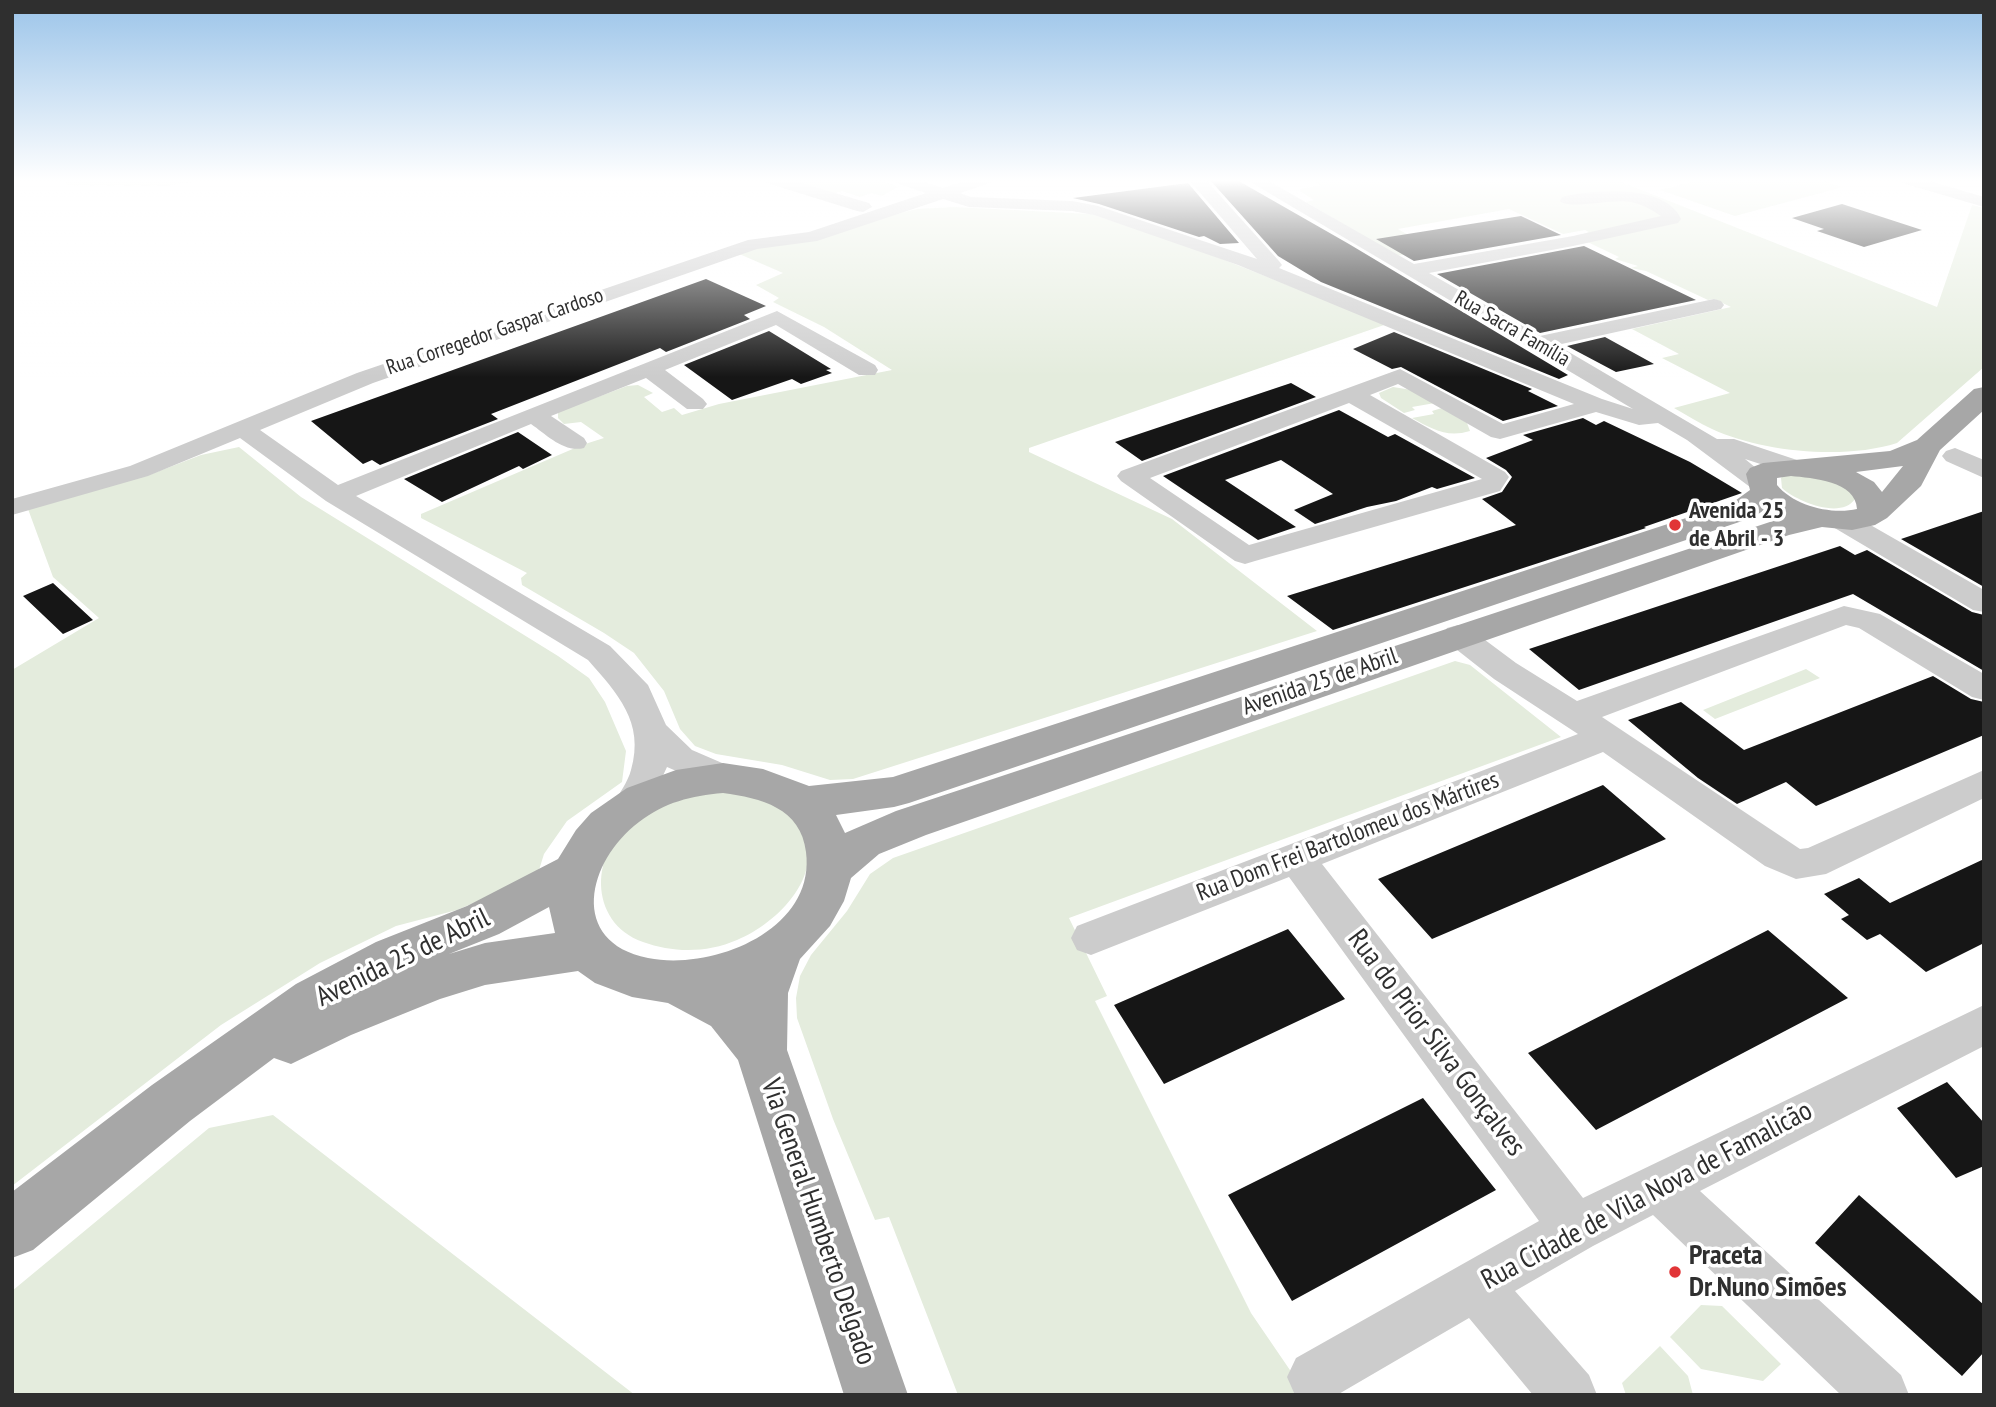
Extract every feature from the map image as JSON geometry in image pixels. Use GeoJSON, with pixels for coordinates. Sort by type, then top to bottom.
{"type":"FeatureCollection","features":[{"type":"Feature","properties":{"kind":"main road","name":"Avenida 25 de Abril"},"geometry":{"type":"LineString","coordinates":[[830,870],[864,842],[911,823],[1779,528],[1846,517],[1911,479],[1941,451],[1984,395]]}},
{"type":"Feature","properties":{"kind":"main road","name":"Avenida 25 de Abril"},"geometry":{"type":"LineString","coordinates":[[803,803],[894,792],[1743,510],[1760,499],[1761,474],[1767,470],[1895,459],[1941,451]]}},
{"type":"Feature","properties":{"kind":"main road"},"geometry":{"type":"LineString","coordinates":[[1762,486],[1787,507],[1846,517],[1875,506],[1872,497],[1862,488],[1831,473],[1802,467]]}},
{"type":"Feature","properties":{"kind":"main road"},"geometry":{"type":"LineString","coordinates":[[723,778],[753,780],[780,789],[803,803],[820,821],[829,844],[830,870],[822,897],[806,923],[781,947],[750,966],[726,974],[677,983],[641,979],[611,967],[588,949],[574,926],[569,900],[574,872],[587,847],[607,824],[632,804],[661,790],[692,781],[723,778]]}},
{"type":"Feature","properties":{"kind":"main road","name":"Avenida 25 de Abril"},"geometry":{"type":"LineString","coordinates":[[12,1229],[171,1103],[314,999],[393,956],[483,920],[574,872]]}},
{"type":"Feature","properties":{"kind":"main road","name":"Via General Humberto Delgado"},"geometry":{"type":"LineString","coordinates":[[781,947],[763,993],[761,1050],[876,1395]]}},
{"type":"Feature","properties":{"kind":"main road","name":"Avenida 25 de Abril"},"geometry":{"type":"LineString","coordinates":[[171,1103],[333,1019],[431,981],[485,964],[588,949]]}},
{"type":"Feature","properties":{"kind":"main road","name":"Via General Humberto Delgado"},"geometry":{"type":"LineString","coordinates":[[677,983],[729,1010],[761,1050]]}},
{"type":"Feature","properties":{"kind":"street","name":"Rua Corregedor Gaspar Cardoso"},"geometry":{"type":"LineString","coordinates":[[12,507],[139,471],[365,378],[749,246]]}},
{"type":"Feature","properties":{"kind":"street"},"geometry":{"type":"LineString","coordinates":[[1196,246],[1268,271],[1594,404],[1639,418],[1662,415]]}},
{"type":"Feature","properties":{"kind":"street"},"geometry":{"type":"LineString","coordinates":[[1255,246],[1272,265],[1268,271]]}},
{"type":"Feature","properties":{"kind":"street","name":"Rua Sacra Família"},"geometry":{"type":"LineString","coordinates":[[1368,246],[1693,433],[1762,486]]}},
{"type":"Feature","properties":{"kind":"street"},"geometry":{"type":"LineString","coordinates":[[1410,270],[1547,246]]}},
{"type":"Feature","properties":{"kind":"street"},"geometry":{"type":"LineString","coordinates":[[1538,344],[1714,305]]}},
{"type":"Feature","properties":{"kind":"street"},"geometry":{"type":"LineString","coordinates":[[335,495],[777,317],[867,370]]}},
{"type":"Feature","properties":{"kind":"street"},"geometry":{"type":"LineString","coordinates":[[648,368],[695,404]]}},
{"type":"Feature","properties":{"kind":"street"},"geometry":{"type":"LineString","coordinates":[[1351,394],[1496,477],[1491,485],[1245,555],[1130,476],[1351,394],[1400,376],[1500,432]]}},
{"type":"Feature","properties":{"kind":"street"},"geometry":{"type":"LineString","coordinates":[[1449,448],[1579,411],[1594,404]]}},
{"type":"Feature","properties":{"kind":"street"},"geometry":{"type":"LineString","coordinates":[[1594,404],[1604,411],[1653,431],[1693,433]]}},
{"type":"Feature","properties":{"kind":"street"},"geometry":{"type":"LineString","coordinates":[[532,414],[575,443]]}},
{"type":"Feature","properties":{"kind":"street"},"geometry":{"type":"LineString","coordinates":[[245,429],[335,495],[599,653],[636,693],[651,731],[680,759],[723,778]]}},
{"type":"Feature","properties":{"kind":"street","name":"Rua Sacra Família"},"geometry":{"type":"LineString","coordinates":[[1693,433],[1802,467]]}},
{"type":"Feature","properties":{"kind":"street"},"geometry":{"type":"LineString","coordinates":[[1941,451],[1984,470]]}},
{"type":"Feature","properties":{"kind":"street"},"geometry":{"type":"LineString","coordinates":[[1846,517],[1984,603]]}},
{"type":"Feature","properties":{"kind":"street"},"geometry":{"type":"LineString","coordinates":[[1574,715],[1844,615],[1869,621],[1984,689]]}},
{"type":"Feature","properties":{"kind":"street"},"geometry":{"type":"LineString","coordinates":[[1458,635],[1505,671],[1778,855],[1796,864],[1812,863],[1984,783]]}},
{"type":"Feature","properties":{"kind":"street"},"geometry":{"type":"LineString","coordinates":[[632,804],[649,770],[651,731]]}},
{"type":"Feature","properties":{"kind":"street","name":"Rua Dom Frei Bartolomeu dos Mártires"},"geometry":{"type":"LineString","coordinates":[[1091,938],[1606,737]]}},
{"type":"Feature","properties":{"kind":"street","name":"Rua do Prior Silva Gonçalves"},"geometry":{"type":"LineString","coordinates":[[1296,858],[1575,1228]]}},
{"type":"Feature","properties":{"kind":"street","name":"Rua Cidade de Vila Nova de Famalicão"},"geometry":{"type":"LineString","coordinates":[[1315,1377],[1575,1228],[1984,1024]]}},
{"type":"Feature","properties":{"kind":"street"},"geometry":{"type":"LineString","coordinates":[[1658,1186],[1881,1395]]}},
{"type":"Feature","properties":{"kind":"street"},"geometry":{"type":"LineString","coordinates":[[1476,1285],[1569,1395]]}},
{"type":"Feature","properties":{"kind":"green space"},"geometry":{"type":"Polygon","coordinates":[[[767,246],[1186,246],[1387,324],[1029,448],[1029,452],[1172,519],[1317,631],[853,779],[830,780],[782,765],[716,754],[695,746],[680,729],[664,691],[634,653],[522,585],[521,578],[527,573],[421,518],[421,514],[604,438],[581,422],[564,424],[558,418],[558,412],[627,386],[638,385],[653,393],[644,397],[662,412],[674,408],[682,415],[719,404],[892,370],[824,327],[773,302],[779,298],[756,285],[783,273],[737,253],[767,246]]]}},
{"type":"Feature","properties":{"kind":"green space"},"geometry":{"type":"Polygon","coordinates":[[[1380,246],[1426,246],[1432,249],[1397,256],[1380,246]]]}},
{"type":"Feature","properties":{"kind":"green space"},"geometry":{"type":"Polygon","coordinates":[[[1595,246],[1782,246],[1937,307],[1958,246],[1984,246],[1984,367],[1897,443],[1853,451],[1828,452],[1779,448],[1732,437],[1674,408],[1730,393],[1662,358],[1679,354],[1632,329],[1731,307],[1714,299],[1708,300],[1646,271],[1631,268],[1638,266],[1615,259],[1619,257],[1595,246]]]}},
{"type":"Feature","properties":{"kind":"green space"},"geometry":{"type":"Polygon","coordinates":[[[1393,387],[1412,390],[1435,403],[1412,407],[1415,410],[1404,413],[1381,398],[1379,393],[1393,387]]]}},
{"type":"Feature","properties":{"kind":"green space"},"geometry":{"type":"Polygon","coordinates":[[[1442,408],[1467,423],[1470,431],[1447,433],[1412,418],[1434,414],[1432,411],[1442,408]]]}},
{"type":"Feature","properties":{"kind":"green space"},"geometry":{"type":"Polygon","coordinates":[[[239,447],[301,497],[558,656],[589,678],[605,702],[626,751],[622,782],[567,821],[544,854],[539,870],[513,886],[457,910],[396,926],[320,963],[221,1025],[12,1186],[12,670],[99,618],[53,577],[28,509],[149,475],[201,455],[239,447]]]}},
{"type":"Feature","properties":{"kind":"green space"},"geometry":{"type":"Polygon","coordinates":[[[1803,472],[1847,487],[1855,499],[1840,508],[1829,508],[1808,503],[1782,488],[1781,478],[1785,474],[1803,472]]]}},
{"type":"Feature","properties":{"kind":"green space"},"geometry":{"type":"Polygon","coordinates":[[[1455,661],[1470,665],[1561,737],[1069,918],[1107,996],[1095,1001],[1251,1313],[1307,1395],[958,1395],[889,1217],[875,1220],[833,1119],[797,1018],[796,998],[800,976],[811,955],[847,911],[870,874],[893,858],[1455,661]]]}},
{"type":"Feature","properties":{"kind":"green space"},"geometry":{"type":"Polygon","coordinates":[[[1806,669],[1820,678],[1715,719],[1703,710],[1806,669]]]}},
{"type":"Feature","properties":{"kind":"green space"},"geometry":{"type":"Polygon","coordinates":[[[693,791],[751,791],[793,818],[800,824],[807,842],[808,860],[804,878],[783,909],[768,922],[737,940],[690,950],[654,946],[625,932],[612,919],[604,902],[601,885],[603,866],[609,848],[620,832],[635,819],[693,791]]]}},
{"type":"Feature","properties":{"kind":"green space"},"geometry":{"type":"Polygon","coordinates":[[[273,1115],[635,1395],[12,1395],[12,1291],[209,1128],[273,1115]]]}},
{"type":"Feature","properties":{"kind":"green space"},"geometry":{"type":"Polygon","coordinates":[[[1701,1305],[1722,1306],[1781,1364],[1763,1381],[1701,1369],[1670,1337],[1701,1305]]]}},
{"type":"Feature","properties":{"kind":"green space"},"geometry":{"type":"Polygon","coordinates":[[[1660,1346],[1688,1376],[1693,1395],[1626,1395],[1622,1383],[1660,1346]]]}},
{"type":"Feature","properties":{"kind":"building"},"geometry":{"type":"Polygon","coordinates":[[[1269,246],[1352,246],[1568,375],[1559,379],[1321,282],[1278,256],[1269,246]]]}},
{"type":"Feature","properties":{"kind":"building"},"geometry":{"type":"Polygon","coordinates":[[[1388,246],[1501,246],[1414,261],[1388,246]]]}},
{"type":"Feature","properties":{"kind":"building"},"geometry":{"type":"Polygon","coordinates":[[[1584,246],[1696,300],[1540,333],[1437,274],[1584,246]]]}},
{"type":"Feature","properties":{"kind":"building"},"geometry":{"type":"Polygon","coordinates":[[[706,279],[766,306],[744,315],[750,319],[666,352],[660,348],[491,414],[498,419],[380,465],[372,460],[363,464],[311,421],[706,279]]]}},
{"type":"Feature","properties":{"kind":"building"},"geometry":{"type":"Polygon","coordinates":[[[769,331],[831,369],[826,370],[832,373],[801,384],[792,379],[732,400],[684,365],[769,331]]]}},
{"type":"Feature","properties":{"kind":"building"},"geometry":{"type":"Polygon","coordinates":[[[1394,332],[1532,389],[1528,391],[1558,406],[1503,421],[1401,367],[1392,369],[1353,349],[1394,332]]]}},
{"type":"Feature","properties":{"kind":"building"},"geometry":{"type":"Polygon","coordinates":[[[1605,337],[1654,364],[1616,372],[1567,346],[1605,337]]]}},
{"type":"Feature","properties":{"kind":"building"},"geometry":{"type":"Polygon","coordinates":[[[1291,383],[1316,397],[1142,461],[1115,442],[1291,383]]]}},
{"type":"Feature","properties":{"kind":"building"},"geometry":{"type":"Polygon","coordinates":[[[1339,410],[1388,437],[1395,434],[1475,478],[1437,489],[1432,487],[1396,501],[1367,507],[1315,524],[1294,510],[1333,494],[1281,460],[1225,480],[1296,527],[1258,540],[1163,476],[1339,410]]]}},
{"type":"Feature","properties":{"kind":"building"},"geometry":{"type":"Polygon","coordinates":[[[1583,418],[1596,425],[1604,421],[1690,462],[1742,493],[1644,527],[1646,528],[1333,630],[1287,596],[1516,525],[1482,499],[1502,492],[1512,477],[1506,470],[1486,458],[1533,440],[1523,435],[1583,418]]]}},
{"type":"Feature","properties":{"kind":"building"},"geometry":{"type":"Polygon","coordinates":[[[518,432],[552,455],[523,469],[519,466],[442,502],[404,479],[518,432]]]}},
{"type":"Feature","properties":{"kind":"building"},"geometry":{"type":"Polygon","coordinates":[[[1984,511],[1984,587],[1901,539],[1984,511]]]}},
{"type":"Feature","properties":{"kind":"building"},"geometry":{"type":"Polygon","coordinates":[[[1840,546],[1855,555],[1867,550],[1972,612],[1984,615],[1984,671],[1853,594],[1579,690],[1529,649],[1840,546]]]}},
{"type":"Feature","properties":{"kind":"building"},"geometry":{"type":"Polygon","coordinates":[[[53,583],[93,620],[63,634],[23,596],[53,583]]]}},
{"type":"Feature","properties":{"kind":"building"},"geometry":{"type":"Polygon","coordinates":[[[1933,676],[1971,699],[1984,702],[1984,735],[1816,806],[1786,782],[1737,804],[1698,778],[1628,720],[1681,702],[1744,750],[1933,676]]]}},
{"type":"Feature","properties":{"kind":"building"},"geometry":{"type":"Polygon","coordinates":[[[1603,785],[1666,839],[1432,939],[1378,879],[1603,785]]]}},
{"type":"Feature","properties":{"kind":"building"},"geometry":{"type":"Polygon","coordinates":[[[1984,859],[1984,943],[1926,972],[1880,934],[1867,940],[1841,919],[1849,915],[1824,894],[1859,878],[1890,903],[1984,859]]]}},
{"type":"Feature","properties":{"kind":"building"},"geometry":{"type":"Polygon","coordinates":[[[1288,929],[1345,999],[1164,1084],[1114,1005],[1288,929]]]}},
{"type":"Feature","properties":{"kind":"building"},"geometry":{"type":"Polygon","coordinates":[[[1768,930],[1848,998],[1596,1130],[1528,1053],[1768,930]]]}},
{"type":"Feature","properties":{"kind":"building"},"geometry":{"type":"Polygon","coordinates":[[[1947,1082],[1984,1123],[1984,1166],[1956,1178],[1897,1108],[1947,1082]]]}},
{"type":"Feature","properties":{"kind":"building"},"geometry":{"type":"Polygon","coordinates":[[[1423,1098],[1496,1190],[1292,1301],[1228,1195],[1423,1098]]]}},
{"type":"Feature","properties":{"kind":"building"},"geometry":{"type":"Polygon","coordinates":[[[1859,1195],[1984,1305],[1984,1352],[1962,1376],[1815,1243],[1859,1195]]]}},
{"type":"Feature","properties":{"kind":"place","name":"Avenida 25 de Abril - 3"},"geometry":{"type":"Point","coordinates":[1675,525]}},
{"type":"Feature","properties":{"kind":"place","name":"Praceta Dr.Nuno Simões"},"geometry":{"type":"Point","coordinates":[1675,1272]}}]}
